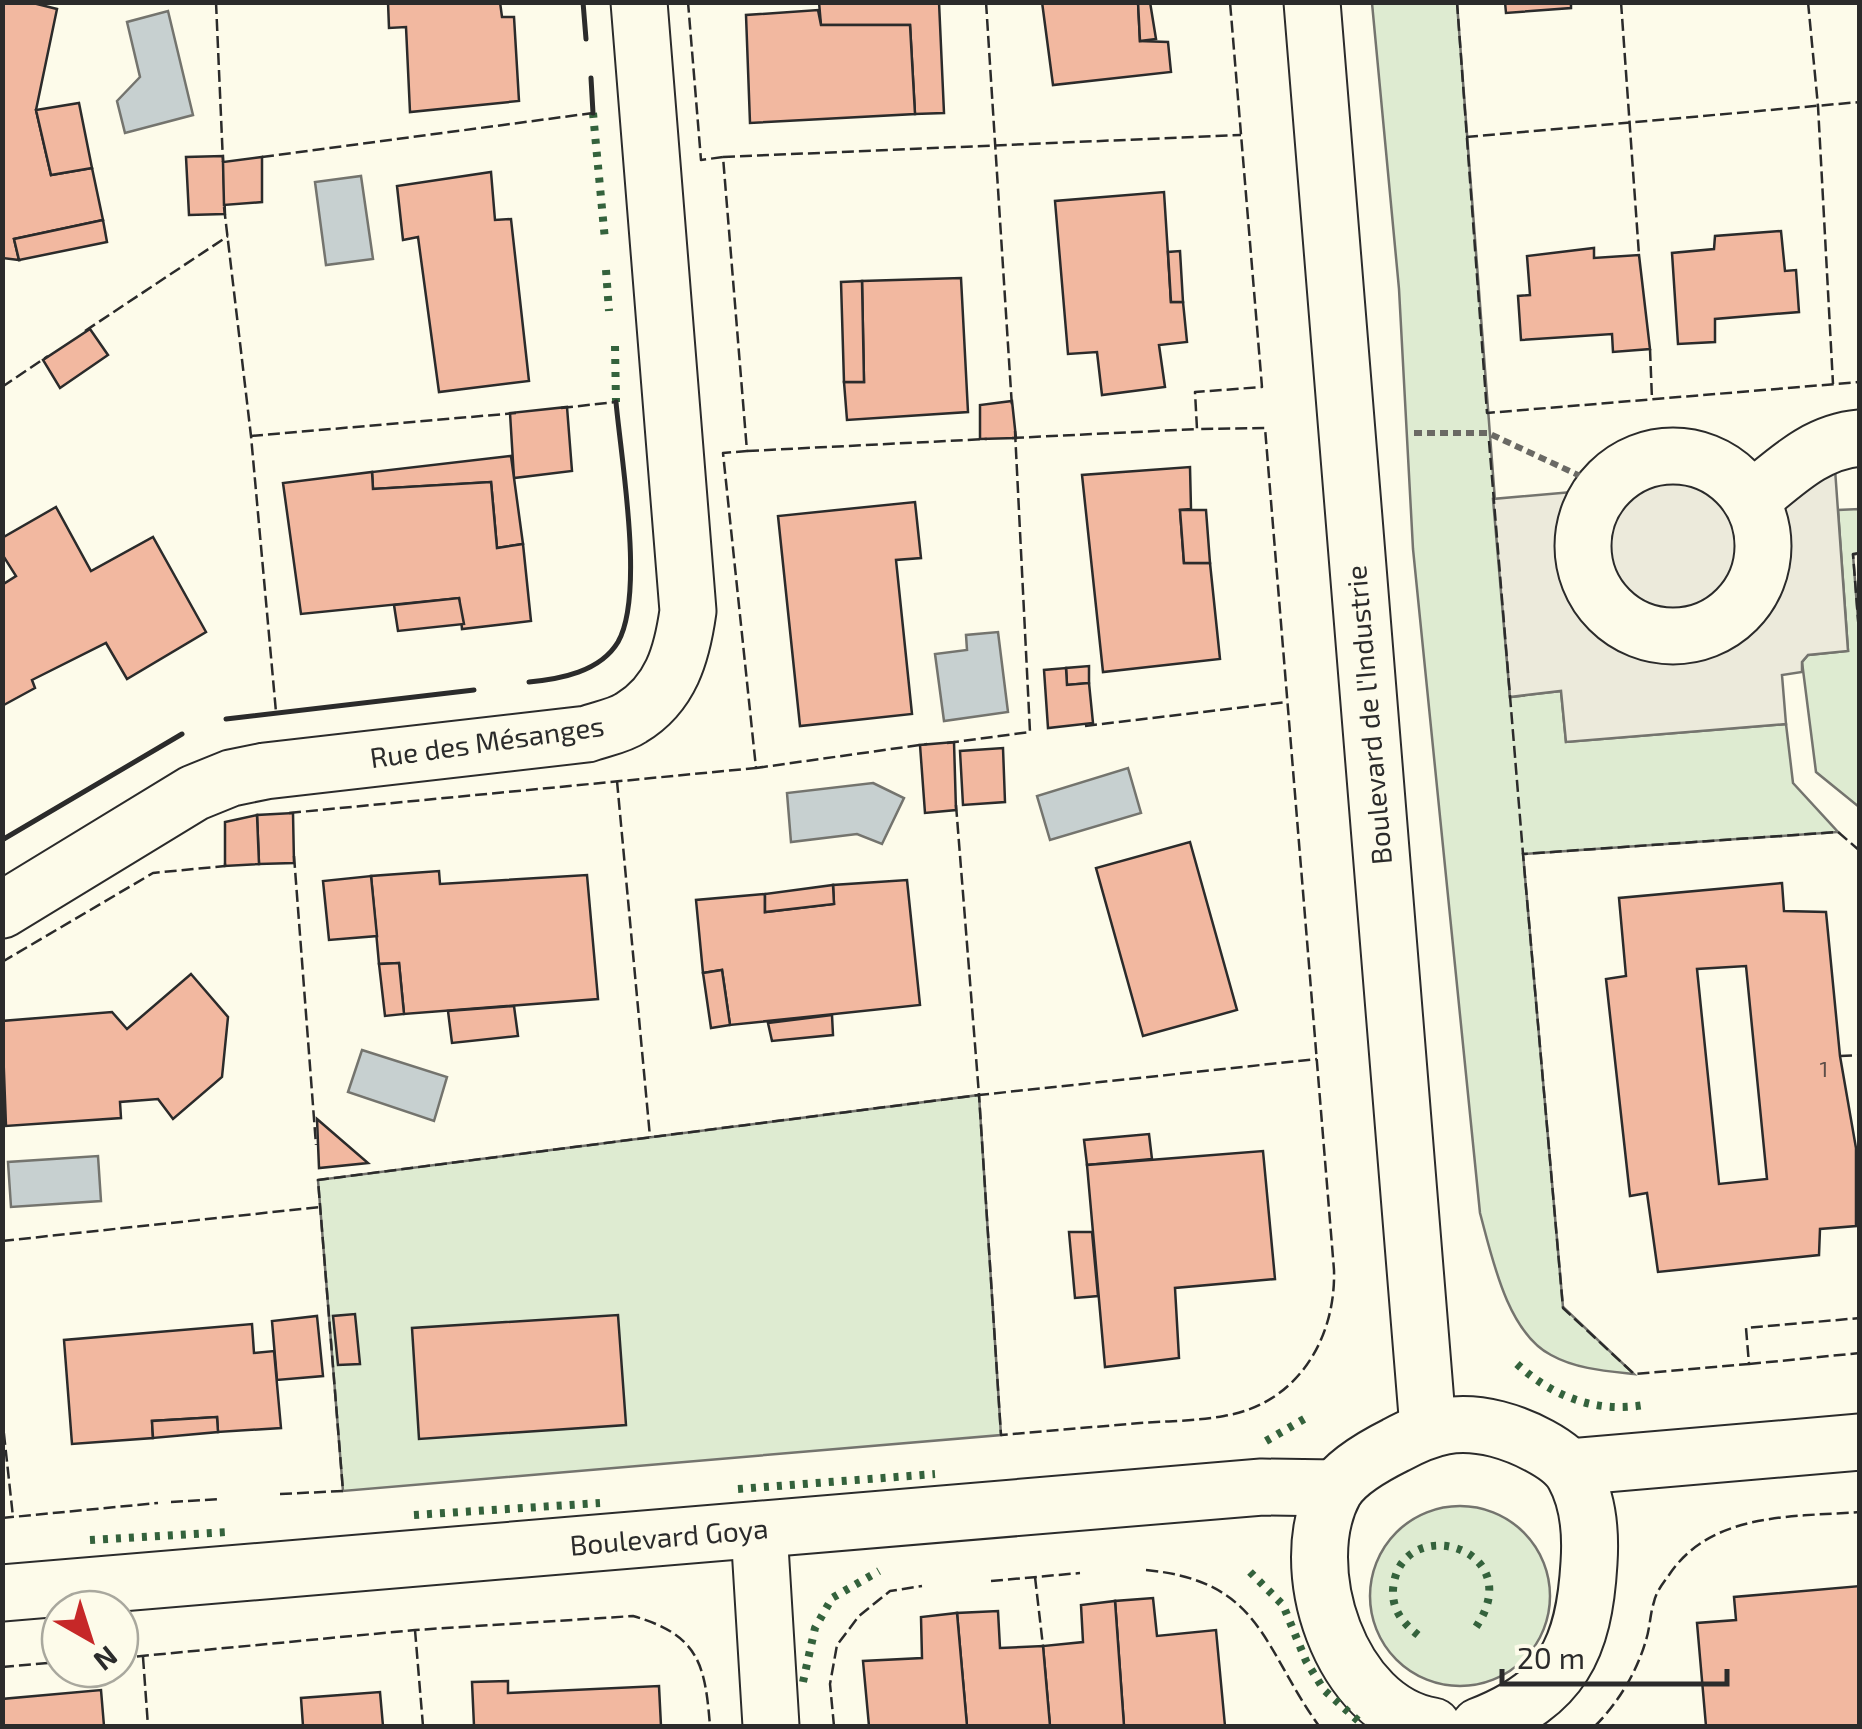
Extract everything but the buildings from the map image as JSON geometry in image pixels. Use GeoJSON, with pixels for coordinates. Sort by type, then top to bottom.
{"type":"FeatureCollection","features":[{"type":"Feature","properties":{"kind":"street","name":"Rue des Mésanges"},"geometry":{"type":"LineString","coordinates":[[2,910],[194,793],[230,778],[587,734],[630,719],[664,690],[682,650],[688,611],[639,2]]}},
{"type":"Feature","properties":{"kind":"street","name":"Boulevard de l'Industrie"},"geometry":{"type":"LineString","coordinates":[[1312,2],[1428,1428]]}},
{"type":"Feature","properties":{"kind":"street"},"geometry":{"type":"LineString","coordinates":[[1751,500],[1826,444],[1860,438]]}},
{"type":"Feature","properties":{"kind":"street"},"geometry":{"type":"LineString","coordinates":[[1672,455],[1703,460],[1731,476],[1751,500],[1762,530],[1762,560],[1752,591],[1732,615],[1705,630],[1674,636],[1643,631],[1616,616],[1595,593],[1584,563],[1584,531],[1594,502],[1606,488],[1614,478],[1641,462],[1672,455]]}},
{"type":"Feature","properties":{"kind":"street"},"geometry":{"type":"LineString","coordinates":[[1432,1726],[1404,1716],[1354,1675],[1332,1634],[1323,1585],[1320,1531],[1336,1488],[1372,1458],[1428,1428],[1475,1424],[1522,1436],[1570,1468],[1585,1495],[1590,1547],[1586,1605],[1574,1647],[1551,1682],[1516,1712],[1479,1726]]}},
{"type":"Feature","properties":{"kind":"street"},"geometry":{"type":"LineString","coordinates":[[1570,1468],[1860,1442]]}},
{"type":"Feature","properties":{"kind":"street","name":"Boulevard Goya"},"geometry":{"type":"LineString","coordinates":[[2,1593],[1262,1487],[1336,1488]]}},
{"type":"Feature","properties":{"kind":"street"},"geometry":{"type":"LineString","coordinates":[[759,1530],[771,1726]]}},
{"type":"Feature","properties":{"kind":"path"},"geometry":{"type":"LineString","coordinates":[[1413,432],[1488,432],[1606,488]]}},
{"type":"Feature","properties":{"kind":"green space"},"geometry":{"type":"Polygon","coordinates":[[[1372,3],[1457,3],[1510,697],[1561,691],[1566,742],[1786,724],[1793,783],[1838,832],[1523,854],[1563,1307],[1634,1374],[1571,1363],[1536,1344],[1512,1312],[1480,1213],[1413,549],[1399,289],[1372,3]]]}},
{"type":"Feature","properties":{"kind":"green space"},"geometry":{"type":"Polygon","coordinates":[[[1859,509],[1859,553],[1853,555],[1860,645],[1859,807],[1816,772],[1802,662],[1808,655],[1848,651],[1838,510],[1859,509]]]}},
{"type":"Feature","properties":{"kind":"green space"},"geometry":{"type":"Polygon","coordinates":[[[979,1095],[1001,1435],[343,1491],[318,1180],[979,1095]]]}},
{"type":"Feature","properties":{"kind":"green space"},"geometry":{"type":"Polygon","coordinates":[[[1460,1506],[1494,1513],[1524,1532],[1543,1562],[1550,1596],[1543,1630],[1524,1660],[1494,1679],[1460,1686],[1426,1679],[1396,1660],[1377,1630],[1370,1596],[1377,1562],[1396,1532],[1426,1513],[1460,1506]]]}},
{"type":"Feature","properties":{"kind":"shaded area"},"geometry":{"type":"Polygon","coordinates":[[[168,11],[193,115],[125,133],[117,101],[140,77],[127,22],[168,11]]]}},
{"type":"Feature","properties":{"kind":"shaded area"},"geometry":{"type":"Polygon","coordinates":[[[361,176],[373,259],[326,265],[315,182],[361,176]]]}},
{"type":"Feature","properties":{"kind":"shaded area"},"geometry":{"type":"Polygon","coordinates":[[[1835,469],[1848,651],[1808,655],[1802,662],[1802,672],[1782,675],[1786,724],[1566,742],[1561,691],[1510,697],[1493,499],[1835,469]]]}},
{"type":"Feature","properties":{"kind":"shaded area"},"geometry":{"type":"Polygon","coordinates":[[[998,632],[1008,712],[944,721],[935,654],[967,650],[966,635],[998,632]]]}},
{"type":"Feature","properties":{"kind":"shaded area"},"geometry":{"type":"Polygon","coordinates":[[[1128,768],[1141,813],[1050,840],[1037,796],[1128,768]]]}},
{"type":"Feature","properties":{"kind":"shaded area"},"geometry":{"type":"Polygon","coordinates":[[[873,783],[904,798],[882,844],[857,834],[791,842],[787,793],[873,783]]]}},
{"type":"Feature","properties":{"kind":"shaded area"},"geometry":{"type":"Polygon","coordinates":[[[362,1050],[447,1077],[434,1121],[348,1092],[362,1050]]]}},
{"type":"Feature","properties":{"kind":"shaded area"},"geometry":{"type":"Polygon","coordinates":[[[98,1156],[101,1201],[11,1207],[8,1162],[98,1156]]]}},
{"type":"Feature","properties":{"kind":"hedge"},"geometry":{"type":"LineString","coordinates":[[593,113],[605,240]]}},
{"type":"Feature","properties":{"kind":"hedge"},"geometry":{"type":"LineString","coordinates":[[606,270],[609,311]]}},
{"type":"Feature","properties":{"kind":"hedge"},"geometry":{"type":"LineString","coordinates":[[615,346],[616,402]]}},
{"type":"Feature","properties":{"kind":"hedge"},"geometry":{"type":"LineString","coordinates":[[1517,1364],[1545,1385],[1576,1400],[1609,1407],[1644,1405]]}},
{"type":"Feature","properties":{"kind":"hedge"},"geometry":{"type":"LineString","coordinates":[[1266,1441],[1311,1415]]}},
{"type":"Feature","properties":{"kind":"hedge"},"geometry":{"type":"LineString","coordinates":[[738,1489],[935,1474]]}},
{"type":"Feature","properties":{"kind":"hedge"},"geometry":{"type":"LineString","coordinates":[[414,1515],[600,1503]]}},
{"type":"Feature","properties":{"kind":"hedge"},"geometry":{"type":"LineString","coordinates":[[90,1540],[227,1532]]}},
{"type":"Feature","properties":{"kind":"hedge"},"geometry":{"type":"LineString","coordinates":[[1418,1635],[1400,1616],[1393,1590],[1400,1566],[1416,1551],[1436,1546],[1457,1548],[1475,1559],[1487,1576],[1488,1599],[1476,1627]]}},
{"type":"Feature","properties":{"kind":"hedge"},"geometry":{"type":"LineString","coordinates":[[803,1682],[815,1628],[832,1598],[879,1571]]}},
{"type":"Feature","properties":{"kind":"hedge"},"geometry":{"type":"LineString","coordinates":[[1250,1572],[1283,1605],[1306,1661],[1324,1690],[1364,1726]]}},
{"type":"Feature","properties":{"kind":"fence"},"geometry":{"type":"LineString","coordinates":[[216,2],[223,162]]}},
{"type":"Feature","properties":{"kind":"fence"},"geometry":{"type":"LineString","coordinates":[[289,813],[756,768],[723,453],[747,451],[723,157],[701,160],[688,2]]}},
{"type":"Feature","properties":{"kind":"fence"},"geometry":{"type":"LineString","coordinates":[[986,2],[1012,407]]}},
{"type":"Feature","properties":{"kind":"fence"},"geometry":{"type":"LineString","coordinates":[[280,1494],[343,1491],[318,1180],[979,1095],[1001,1435],[1224,1416],[1272,1398],[1307,1364],[1328,1320],[1334,1270],[1265,428],[1197,429],[1195,392],[1262,387],[1230,2]]}},
{"type":"Feature","properties":{"kind":"fence"},"geometry":{"type":"LineString","coordinates":[[1457,2],[1487,413],[1860,382]]}},
{"type":"Feature","properties":{"kind":"fence"},"geometry":{"type":"LineString","coordinates":[[1621,2],[1639,255]]}},
{"type":"Feature","properties":{"kind":"fence"},"geometry":{"type":"LineString","coordinates":[[1808,2],[1818,106],[1833,384]]}},
{"type":"Feature","properties":{"kind":"fence"},"geometry":{"type":"LineString","coordinates":[[1466,137],[1860,102]]}},
{"type":"Feature","properties":{"kind":"fence"},"geometry":{"type":"LineString","coordinates":[[262,157],[593,113]]}},
{"type":"Feature","properties":{"kind":"fence"},"geometry":{"type":"LineString","coordinates":[[723,157],[1241,135]]}},
{"type":"Feature","properties":{"kind":"fence"},"geometry":{"type":"LineString","coordinates":[[224,207],[251,436],[276,712]]}},
{"type":"Feature","properties":{"kind":"fence"},"geometry":{"type":"LineString","coordinates":[[85,331],[228,236]]}},
{"type":"Feature","properties":{"kind":"fence"},"geometry":{"type":"LineString","coordinates":[[1650,349],[1652,399]]}},
{"type":"Feature","properties":{"kind":"fence"},"geometry":{"type":"LineString","coordinates":[[2,387],[48,356]]}},
{"type":"Feature","properties":{"kind":"fence"},"geometry":{"type":"LineString","coordinates":[[561,408],[616,402]]}},
{"type":"Feature","properties":{"kind":"fence"},"geometry":{"type":"LineString","coordinates":[[251,436],[516,413]]}},
{"type":"Feature","properties":{"kind":"fence"},"geometry":{"type":"LineString","coordinates":[[1012,438],[1197,429]]}},
{"type":"Feature","properties":{"kind":"fence"},"geometry":{"type":"LineString","coordinates":[[947,743],[1030,732],[1015,431]]}},
{"type":"Feature","properties":{"kind":"fence"},"geometry":{"type":"LineString","coordinates":[[747,451],[987,439]]}},
{"type":"Feature","properties":{"kind":"fence"},"geometry":{"type":"LineString","coordinates":[[1489,441],[1523,854]]}},
{"type":"Feature","properties":{"kind":"fence"},"geometry":{"type":"LineString","coordinates":[[1860,553],[1853,554],[1860,645]]}},
{"type":"Feature","properties":{"kind":"fence"},"geometry":{"type":"LineString","coordinates":[[1085,726],[1287,702]]}},
{"type":"Feature","properties":{"kind":"fence"},"geometry":{"type":"LineString","coordinates":[[756,768],[927,744]]}},
{"type":"Feature","properties":{"kind":"fence"},"geometry":{"type":"LineString","coordinates":[[617,781],[650,1137]]}},
{"type":"Feature","properties":{"kind":"fence"},"geometry":{"type":"LineString","coordinates":[[956,805],[979,1095],[1317,1059]]}},
{"type":"Feature","properties":{"kind":"fence"},"geometry":{"type":"LineString","coordinates":[[1860,851],[1838,832],[1523,854],[1563,1308],[1634,1374],[1749,1364],[1746,1328],[1860,1318]]}},
{"type":"Feature","properties":{"kind":"fence"},"geometry":{"type":"LineString","coordinates":[[294,856],[316,1145]]}},
{"type":"Feature","properties":{"kind":"fence"},"geometry":{"type":"LineString","coordinates":[[2,962],[153,873],[225,866],[225,862]]}},
{"type":"Feature","properties":{"kind":"fence"},"geometry":{"type":"LineString","coordinates":[[1840,1056],[1860,1055]]}},
{"type":"Feature","properties":{"kind":"fence"},"geometry":{"type":"LineString","coordinates":[[2,1241],[320,1207]]}},
{"type":"Feature","properties":{"kind":"fence"},"geometry":{"type":"LineString","coordinates":[[1749,1364],[1860,1353]]}},
{"type":"Feature","properties":{"kind":"fence"},"geometry":{"type":"LineString","coordinates":[[2,1416],[13,1517]]}},
{"type":"Feature","properties":{"kind":"fence"},"geometry":{"type":"LineString","coordinates":[[171,1502],[220,1499]]}},
{"type":"Feature","properties":{"kind":"fence"},"geometry":{"type":"LineString","coordinates":[[2,1518],[158,1503]]}},
{"type":"Feature","properties":{"kind":"fence"},"geometry":{"type":"LineString","coordinates":[[1595,1726],[1632,1675],[1646,1640],[1656,1595],[1686,1554],[1707,1539],[1755,1522],[1860,1512]]}},
{"type":"Feature","properties":{"kind":"fence"},"geometry":{"type":"LineString","coordinates":[[1146,1570],[1184,1577],[1214,1588],[1237,1603],[1255,1622],[1319,1726]]}},
{"type":"Feature","properties":{"kind":"fence"},"geometry":{"type":"LineString","coordinates":[[991,1581],[1080,1573]]}},
{"type":"Feature","properties":{"kind":"fence"},"geometry":{"type":"LineString","coordinates":[[1035,1577],[1043,1646]]}},
{"type":"Feature","properties":{"kind":"fence"},"geometry":{"type":"LineString","coordinates":[[834,1726],[830,1684],[837,1645],[859,1616],[890,1591],[922,1586]]}},
{"type":"Feature","properties":{"kind":"fence"},"geometry":{"type":"LineString","coordinates":[[140,1656],[415,1630],[633,1616],[672,1632],[694,1655],[705,1685],[710,1726]]}},
{"type":"Feature","properties":{"kind":"fence"},"geometry":{"type":"LineString","coordinates":[[415,1630],[423,1726]]}},
{"type":"Feature","properties":{"kind":"fence"},"geometry":{"type":"LineString","coordinates":[[143,1657],[148,1726]]}},
{"type":"Feature","properties":{"kind":"fence"},"geometry":{"type":"LineString","coordinates":[[2,1667],[40,1664]]}},
{"type":"Feature","properties":{"kind":"wall"},"geometry":{"type":"LineString","coordinates":[[583,2],[586,39]]}},
{"type":"Feature","properties":{"kind":"wall"},"geometry":{"type":"LineString","coordinates":[[591,78],[593,113]]}},
{"type":"Feature","properties":{"kind":"wall"},"geometry":{"type":"LineString","coordinates":[[529,682],[566,676],[601,660],[618,642],[626,620],[631,560],[616,402]]}},
{"type":"Feature","properties":{"kind":"wall"},"geometry":{"type":"LineString","coordinates":[[226,719],[474,690]]}},
{"type":"Feature","properties":{"kind":"wall"},"geometry":{"type":"LineString","coordinates":[[2,840],[182,734]]}}]}
